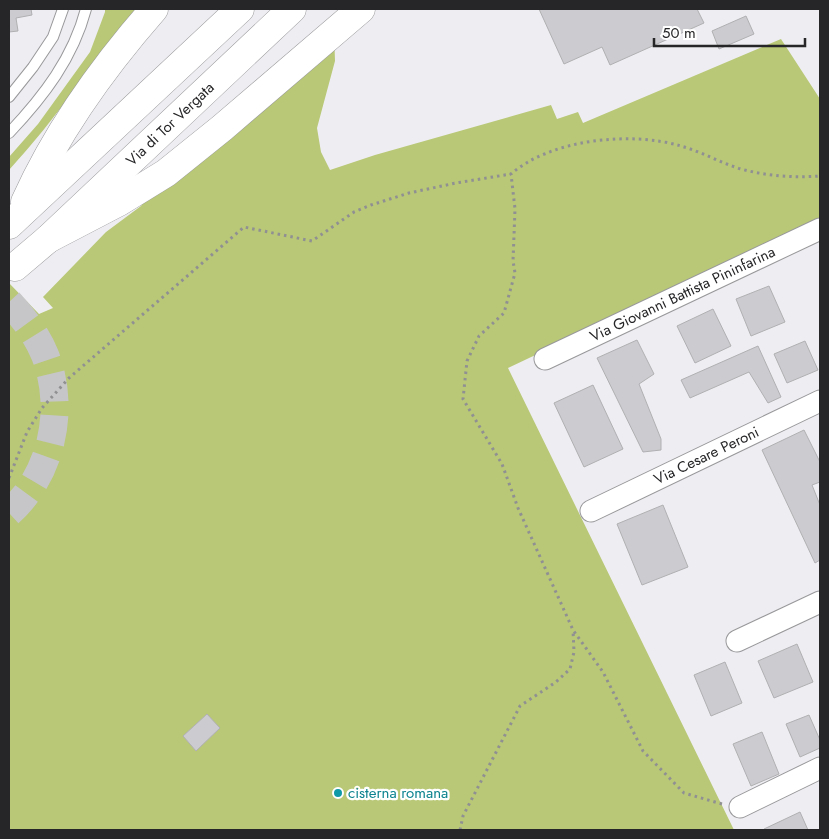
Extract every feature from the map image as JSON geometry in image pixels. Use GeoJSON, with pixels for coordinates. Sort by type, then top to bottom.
{"type":"FeatureCollection","features":[{"type":"Feature","properties":{"kind":"main road"},"geometry":{"type":"LineString","coordinates":[[14,220],[43,165],[71,118],[138,27],[154,9]]}},
{"type":"Feature","properties":{"kind":"main road"},"geometry":{"type":"LineString","coordinates":[[14,220],[240,9]]}},
{"type":"Feature","properties":{"kind":"main road","name":"Via di Tor Vergata"},"geometry":{"type":"LineString","coordinates":[[48,239],[292,9]]}},
{"type":"Feature","properties":{"kind":"main road"},"geometry":{"type":"LineString","coordinates":[[15,266],[48,239],[119,202],[166,173],[227,124],[361,9]]}},
{"type":"Feature","properties":{"kind":"street","name":"Via Giovanni Battista Pininfarina"},"geometry":{"type":"LineString","coordinates":[[546,359],[820,229]]}},
{"type":"Feature","properties":{"kind":"street","name":"Via Cesare Peroni"},"geometry":{"type":"LineString","coordinates":[[591,511],[820,401]]}},
{"type":"Feature","properties":{"kind":"street"},"geometry":{"type":"LineString","coordinates":[[737,641],[820,602]]}},
{"type":"Feature","properties":{"kind":"street"},"geometry":{"type":"LineString","coordinates":[[740,807],[820,768]]}},
{"type":"Feature","properties":{"kind":"lane"},"geometry":{"type":"LineString","coordinates":[[9,97],[53,38],[63,9]]}},
{"type":"Feature","properties":{"kind":"lane"},"geometry":{"type":"LineString","coordinates":[[9,133],[41,97],[61,69],[75,43],[86,9]]}},
{"type":"Feature","properties":{"kind":"path"},"geometry":{"type":"LineString","coordinates":[[9,478],[27,432],[42,408],[69,378],[244,227],[312,241],[354,212],[371,205],[456,183],[511,174],[524,163],[549,151],[606,139],[646,140],[680,145],[740,168],[769,175],[820,176]]}},
{"type":"Feature","properties":{"kind":"path"},"geometry":{"type":"LineString","coordinates":[[511,174],[515,209],[514,273],[504,313],[479,336],[467,362],[462,399],[502,464],[518,508],[573,630],[603,672],[643,751],[684,793],[713,803],[740,807]]}},
{"type":"Feature","properties":{"kind":"path"},"geometry":{"type":"LineString","coordinates":[[460,830],[463,816],[520,706],[556,682],[570,669],[574,652],[573,630]]}},
{"type":"Feature","properties":{"kind":"green space"},"geometry":{"type":"Polygon","coordinates":[[[105,9],[139,9],[43,131],[9,170],[9,157],[38,124],[90,52],[105,9]]]}},
{"type":"Feature","properties":{"kind":"green space"},"geometry":{"type":"Polygon","coordinates":[[[334,32],[335,61],[317,128],[321,152],[330,170],[375,155],[551,105],[557,119],[578,112],[583,123],[781,39],[820,99],[820,220],[508,368],[734,830],[9,830],[9,283],[39,314],[53,308],[43,297],[106,232],[141,206],[158,179],[334,32]]]}},
{"type":"Feature","properties":{"kind":"building"},"geometry":{"type":"Polygon","coordinates":[[[9,9],[31,9],[32,15],[16,18],[18,31],[9,32],[9,9]]]}},
{"type":"Feature","properties":{"kind":"building"},"geometry":{"type":"Polygon","coordinates":[[[539,9],[697,9],[704,23],[610,65],[602,47],[564,64],[539,9]]]}},
{"type":"Feature","properties":{"kind":"building"},"geometry":{"type":"Polygon","coordinates":[[[746,16],[754,34],[719,49],[712,31],[746,16]]]}},
{"type":"Feature","properties":{"kind":"building"},"geometry":{"type":"Polygon","coordinates":[[[769,286],[785,322],[751,336],[736,299],[769,286]]]}},
{"type":"Feature","properties":{"kind":"building"},"geometry":{"type":"Polygon","coordinates":[[[713,309],[731,346],[695,363],[677,326],[713,309]]]}},
{"type":"Feature","properties":{"kind":"building"},"geometry":{"type":"Polygon","coordinates":[[[637,340],[654,374],[639,384],[661,439],[661,450],[643,452],[597,358],[637,340]]]}},
{"type":"Feature","properties":{"kind":"building"},"geometry":{"type":"Polygon","coordinates":[[[805,341],[818,370],[787,383],[774,354],[805,341]]]}},
{"type":"Feature","properties":{"kind":"building"},"geometry":{"type":"Polygon","coordinates":[[[758,346],[781,397],[768,403],[749,372],[690,398],[681,380],[758,346]]]}},
{"type":"Feature","properties":{"kind":"building"},"geometry":{"type":"Polygon","coordinates":[[[593,385],[623,449],[584,467],[554,403],[593,385]]]}},
{"type":"Feature","properties":{"kind":"building"},"geometry":{"type":"Polygon","coordinates":[[[804,430],[820,462],[820,482],[812,485],[820,505],[820,560],[815,563],[762,450],[804,430]]]}},
{"type":"Feature","properties":{"kind":"building"},"geometry":{"type":"Polygon","coordinates":[[[663,505],[688,567],[642,585],[617,524],[663,505]]]}},
{"type":"Feature","properties":{"kind":"building"},"geometry":{"type":"Polygon","coordinates":[[[797,644],[813,682],[774,698],[758,661],[797,644]]]}},
{"type":"Feature","properties":{"kind":"building"},"geometry":{"type":"Polygon","coordinates":[[[725,662],[742,703],[711,716],[694,675],[725,662]]]}},
{"type":"Feature","properties":{"kind":"building"},"geometry":{"type":"Polygon","coordinates":[[[207,714],[220,728],[196,751],[183,736],[207,714]]]}},
{"type":"Feature","properties":{"kind":"building"},"geometry":{"type":"Polygon","coordinates":[[[809,715],[820,740],[820,748],[800,757],[786,724],[809,715]]]}},
{"type":"Feature","properties":{"kind":"building"},"geometry":{"type":"Polygon","coordinates":[[[762,732],[779,774],[751,786],[733,744],[762,732]]]}},
{"type":"Feature","properties":{"kind":"building"},"geometry":{"type":"Polygon","coordinates":[[[800,812],[808,830],[764,830],[764,829],[800,812]]]}},
{"type":"Feature","properties":{"kind":"tunnel"},"geometry":{"type":"LineString","coordinates":[[9,302],[29,327],[42,348],[51,376],[54,397],[51,440],[45,460],[36,479],[24,497],[9,513]]}},
{"type":"Feature","properties":{"kind":"place","name":"cisterna romana"},"geometry":{"type":"Point","coordinates":[338,793]}}]}
